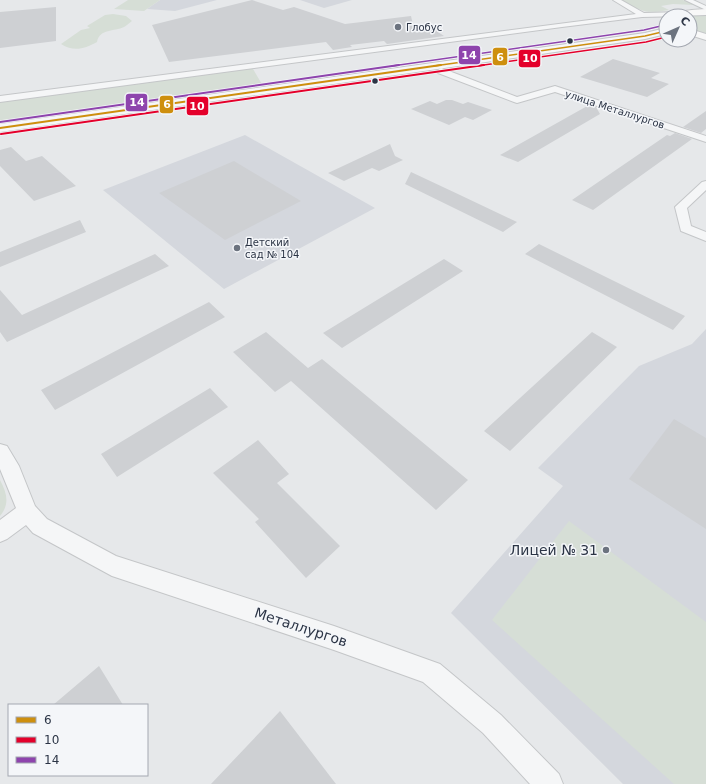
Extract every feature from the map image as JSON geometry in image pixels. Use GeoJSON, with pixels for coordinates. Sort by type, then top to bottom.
{"type":"FeatureCollection","features":[{"type":"Feature","properties":{"kind":"main road"},"geometry":{"type":"LineString","coordinates":[[437,69],[658,33]]}},
{"type":"Feature","properties":{"kind":"main road"},"geometry":{"type":"LineString","coordinates":[[0,135],[17,129],[273,92],[658,40]]}},
{"type":"Feature","properties":{"kind":"main road"},"geometry":{"type":"LineString","coordinates":[[0,128],[17,129]]}},
{"type":"Feature","properties":{"kind":"street"},"geometry":{"type":"LineString","coordinates":[[616,0],[658,21]]}},
{"type":"Feature","properties":{"kind":"street"},"geometry":{"type":"LineString","coordinates":[[688,0],[706,8]]}},
{"type":"Feature","properties":{"kind":"street"},"geometry":{"type":"LineString","coordinates":[[0,99],[644,15],[658,15]]}},
{"type":"Feature","properties":{"kind":"street","name":"улица Металлургов"},"geometry":{"type":"LineString","coordinates":[[437,69],[517,100],[555,90],[706,139]]}},
{"type":"Feature","properties":{"kind":"street"},"geometry":{"type":"LineString","coordinates":[[706,184],[681,207],[685,228],[706,237]]}},
{"type":"Feature","properties":{"kind":"street"},"geometry":{"type":"LineString","coordinates":[[0,452],[12,472],[28,512],[0,532]]}},
{"type":"Feature","properties":{"kind":"street","name":"Металлургов"},"geometry":{"type":"LineString","coordinates":[[28,512],[40,526],[112,566],[334,638],[431,673],[492,724],[549,784]]}},
{"type":"Feature","properties":{"kind":"shaded area"},"geometry":{"type":"Polygon","coordinates":[[[128,0],[160,0],[144,11],[114,9],[128,0]]]}},
{"type":"Feature","properties":{"kind":"shaded area"},"geometry":{"type":"Polygon","coordinates":[[[160,0],[217,0],[175,11],[147,9],[160,0]]]}},
{"type":"Feature","properties":{"kind":"shaded area"},"geometry":{"type":"Polygon","coordinates":[[[300,0],[352,0],[324,8],[300,0]]]}},
{"type":"Feature","properties":{"kind":"shaded area"},"geometry":{"type":"Polygon","coordinates":[[[621,0],[683,0],[694,5],[673,4],[661,6],[665,8],[658,8],[658,11],[654,12],[640,9],[621,0]]]}},
{"type":"Feature","properties":{"kind":"shaded area"},"geometry":{"type":"Polygon","coordinates":[[[113,14],[126,16],[132,21],[120,29],[104,32],[101,34],[97,42],[83,48],[75,49],[61,44],[81,30],[90,28],[87,26],[105,15],[113,14]]]}},
{"type":"Feature","properties":{"kind":"shaded area"},"geometry":{"type":"Polygon","coordinates":[[[706,14],[706,34],[698,32],[698,15],[706,14]]]}},
{"type":"Feature","properties":{"kind":"shaded area"},"geometry":{"type":"Polygon","coordinates":[[[250,68],[253,69],[263,86],[0,124],[0,101],[250,68]]]}},
{"type":"Feature","properties":{"kind":"shaded area","name":"Детский сад № 104"},"geometry":{"type":"Polygon","coordinates":[[[245,135],[375,208],[224,289],[103,190],[245,135]]]}},
{"type":"Feature","properties":{"kind":"shaded area","name":"Лицей № 31"},"geometry":{"type":"Polygon","coordinates":[[[706,329],[706,784],[623,784],[451,613],[563,486],[538,468],[639,366],[692,344],[706,329]]]}},
{"type":"Feature","properties":{"kind":"shaded area"},"geometry":{"type":"Polygon","coordinates":[[[0,480],[6,494],[6,503],[0,516],[0,480]]]}},
{"type":"Feature","properties":{"kind":"shaded area"},"geometry":{"type":"Polygon","coordinates":[[[569,521],[706,622],[706,784],[674,784],[492,620],[569,521]]]}},
{"type":"Feature","properties":{"kind":"building"},"geometry":{"type":"Polygon","coordinates":[[[252,0],[283,10],[294,7],[345,24],[411,16],[413,25],[426,24],[444,36],[387,44],[384,41],[350,45],[352,47],[333,50],[326,42],[169,62],[152,25],[252,0]]]}},
{"type":"Feature","properties":{"kind":"building"},"geometry":{"type":"Polygon","coordinates":[[[56,7],[56,41],[0,48],[0,12],[56,7]]]}},
{"type":"Feature","properties":{"kind":"building"},"geometry":{"type":"Polygon","coordinates":[[[613,59],[660,73],[651,78],[669,84],[647,97],[580,77],[613,59]]]}},
{"type":"Feature","properties":{"kind":"building"},"geometry":{"type":"Polygon","coordinates":[[[446,100],[452,100],[463,104],[468,102],[492,110],[473,120],[465,117],[449,125],[411,109],[430,101],[437,104],[446,100]]]}},
{"type":"Feature","properties":{"kind":"building"},"geometry":{"type":"Polygon","coordinates":[[[589,105],[596,107],[600,114],[518,162],[500,155],[589,105]]]}},
{"type":"Feature","properties":{"kind":"building"},"geometry":{"type":"Polygon","coordinates":[[[706,111],[706,129],[701,133],[683,127],[706,111]]]}},
{"type":"Feature","properties":{"kind":"building"},"geometry":{"type":"Polygon","coordinates":[[[675,133],[692,139],[593,210],[572,200],[667,135],[670,136],[675,133]]]}},
{"type":"Feature","properties":{"kind":"building"},"geometry":{"type":"Polygon","coordinates":[[[390,144],[395,156],[403,160],[379,171],[372,168],[344,181],[328,173],[390,144]]]}},
{"type":"Feature","properties":{"kind":"building"},"geometry":{"type":"Polygon","coordinates":[[[11,147],[26,161],[42,156],[76,186],[34,201],[0,166],[0,150],[11,147]]]}},
{"type":"Feature","properties":{"kind":"building"},"geometry":{"type":"Polygon","coordinates":[[[234,161],[301,201],[225,240],[159,193],[234,161]]]}},
{"type":"Feature","properties":{"kind":"building"},"geometry":{"type":"Polygon","coordinates":[[[411,172],[517,222],[503,232],[405,184],[411,172]]]}},
{"type":"Feature","properties":{"kind":"building"},"geometry":{"type":"Polygon","coordinates":[[[80,220],[86,232],[0,267],[0,252],[80,220]]]}},
{"type":"Feature","properties":{"kind":"building"},"geometry":{"type":"Polygon","coordinates":[[[539,244],[685,316],[673,330],[525,254],[539,244]]]}},
{"type":"Feature","properties":{"kind":"building"},"geometry":{"type":"Polygon","coordinates":[[[155,254],[169,266],[7,342],[0,332],[0,290],[22,315],[155,254]]]}},
{"type":"Feature","properties":{"kind":"building"},"geometry":{"type":"Polygon","coordinates":[[[444,259],[463,271],[342,348],[323,333],[444,259]]]}},
{"type":"Feature","properties":{"kind":"building"},"geometry":{"type":"Polygon","coordinates":[[[209,302],[225,317],[55,410],[41,390],[209,302]]]}},
{"type":"Feature","properties":{"kind":"building"},"geometry":{"type":"Polygon","coordinates":[[[266,332],[308,368],[322,359],[468,480],[436,510],[291,381],[275,392],[233,352],[266,332]]]}},
{"type":"Feature","properties":{"kind":"building"},"geometry":{"type":"Polygon","coordinates":[[[592,332],[617,347],[510,451],[484,431],[592,332]]]}},
{"type":"Feature","properties":{"kind":"building"},"geometry":{"type":"Polygon","coordinates":[[[210,388],[228,407],[117,477],[101,454],[210,388]]]}},
{"type":"Feature","properties":{"kind":"building"},"geometry":{"type":"Polygon","coordinates":[[[674,419],[706,438],[706,529],[629,479],[674,419]]]}},
{"type":"Feature","properties":{"kind":"building"},"geometry":{"type":"Polygon","coordinates":[[[258,440],[289,474],[277,483],[340,546],[306,578],[255,522],[259,519],[213,473],[258,440]]]}},
{"type":"Feature","properties":{"kind":"building"},"geometry":{"type":"Polygon","coordinates":[[[99,666],[122,704],[54,704],[99,666]]]}},
{"type":"Feature","properties":{"kind":"building"},"geometry":{"type":"Polygon","coordinates":[[[280,711],[336,784],[211,784],[280,711]]]}},
{"type":"Feature","properties":{"kind":"transit line","name":"14"},"geometry":{"type":"LineString","coordinates":[[0,122],[644,30],[658,27]]}},
{"type":"Feature","properties":{"kind":"transit line","name":"6"},"geometry":{"type":"LineString","coordinates":[[0,128],[645,36],[658,33]]}},
{"type":"Feature","properties":{"kind":"transit line","name":"10"},"geometry":{"type":"LineString","coordinates":[[1,134],[646,42],[658,39]]}},
{"type":"Feature","properties":{"kind":"place","name":"Глобус"},"geometry":{"type":"Point","coordinates":[398,27]}},
{"type":"Feature","properties":{"kind":"place","name":"Детский сад № 104"},"geometry":{"type":"Point","coordinates":[237,248]}},
{"type":"Feature","properties":{"kind":"place","name":"Лицей № 31"},"geometry":{"type":"Point","coordinates":[606,550]}}]}
